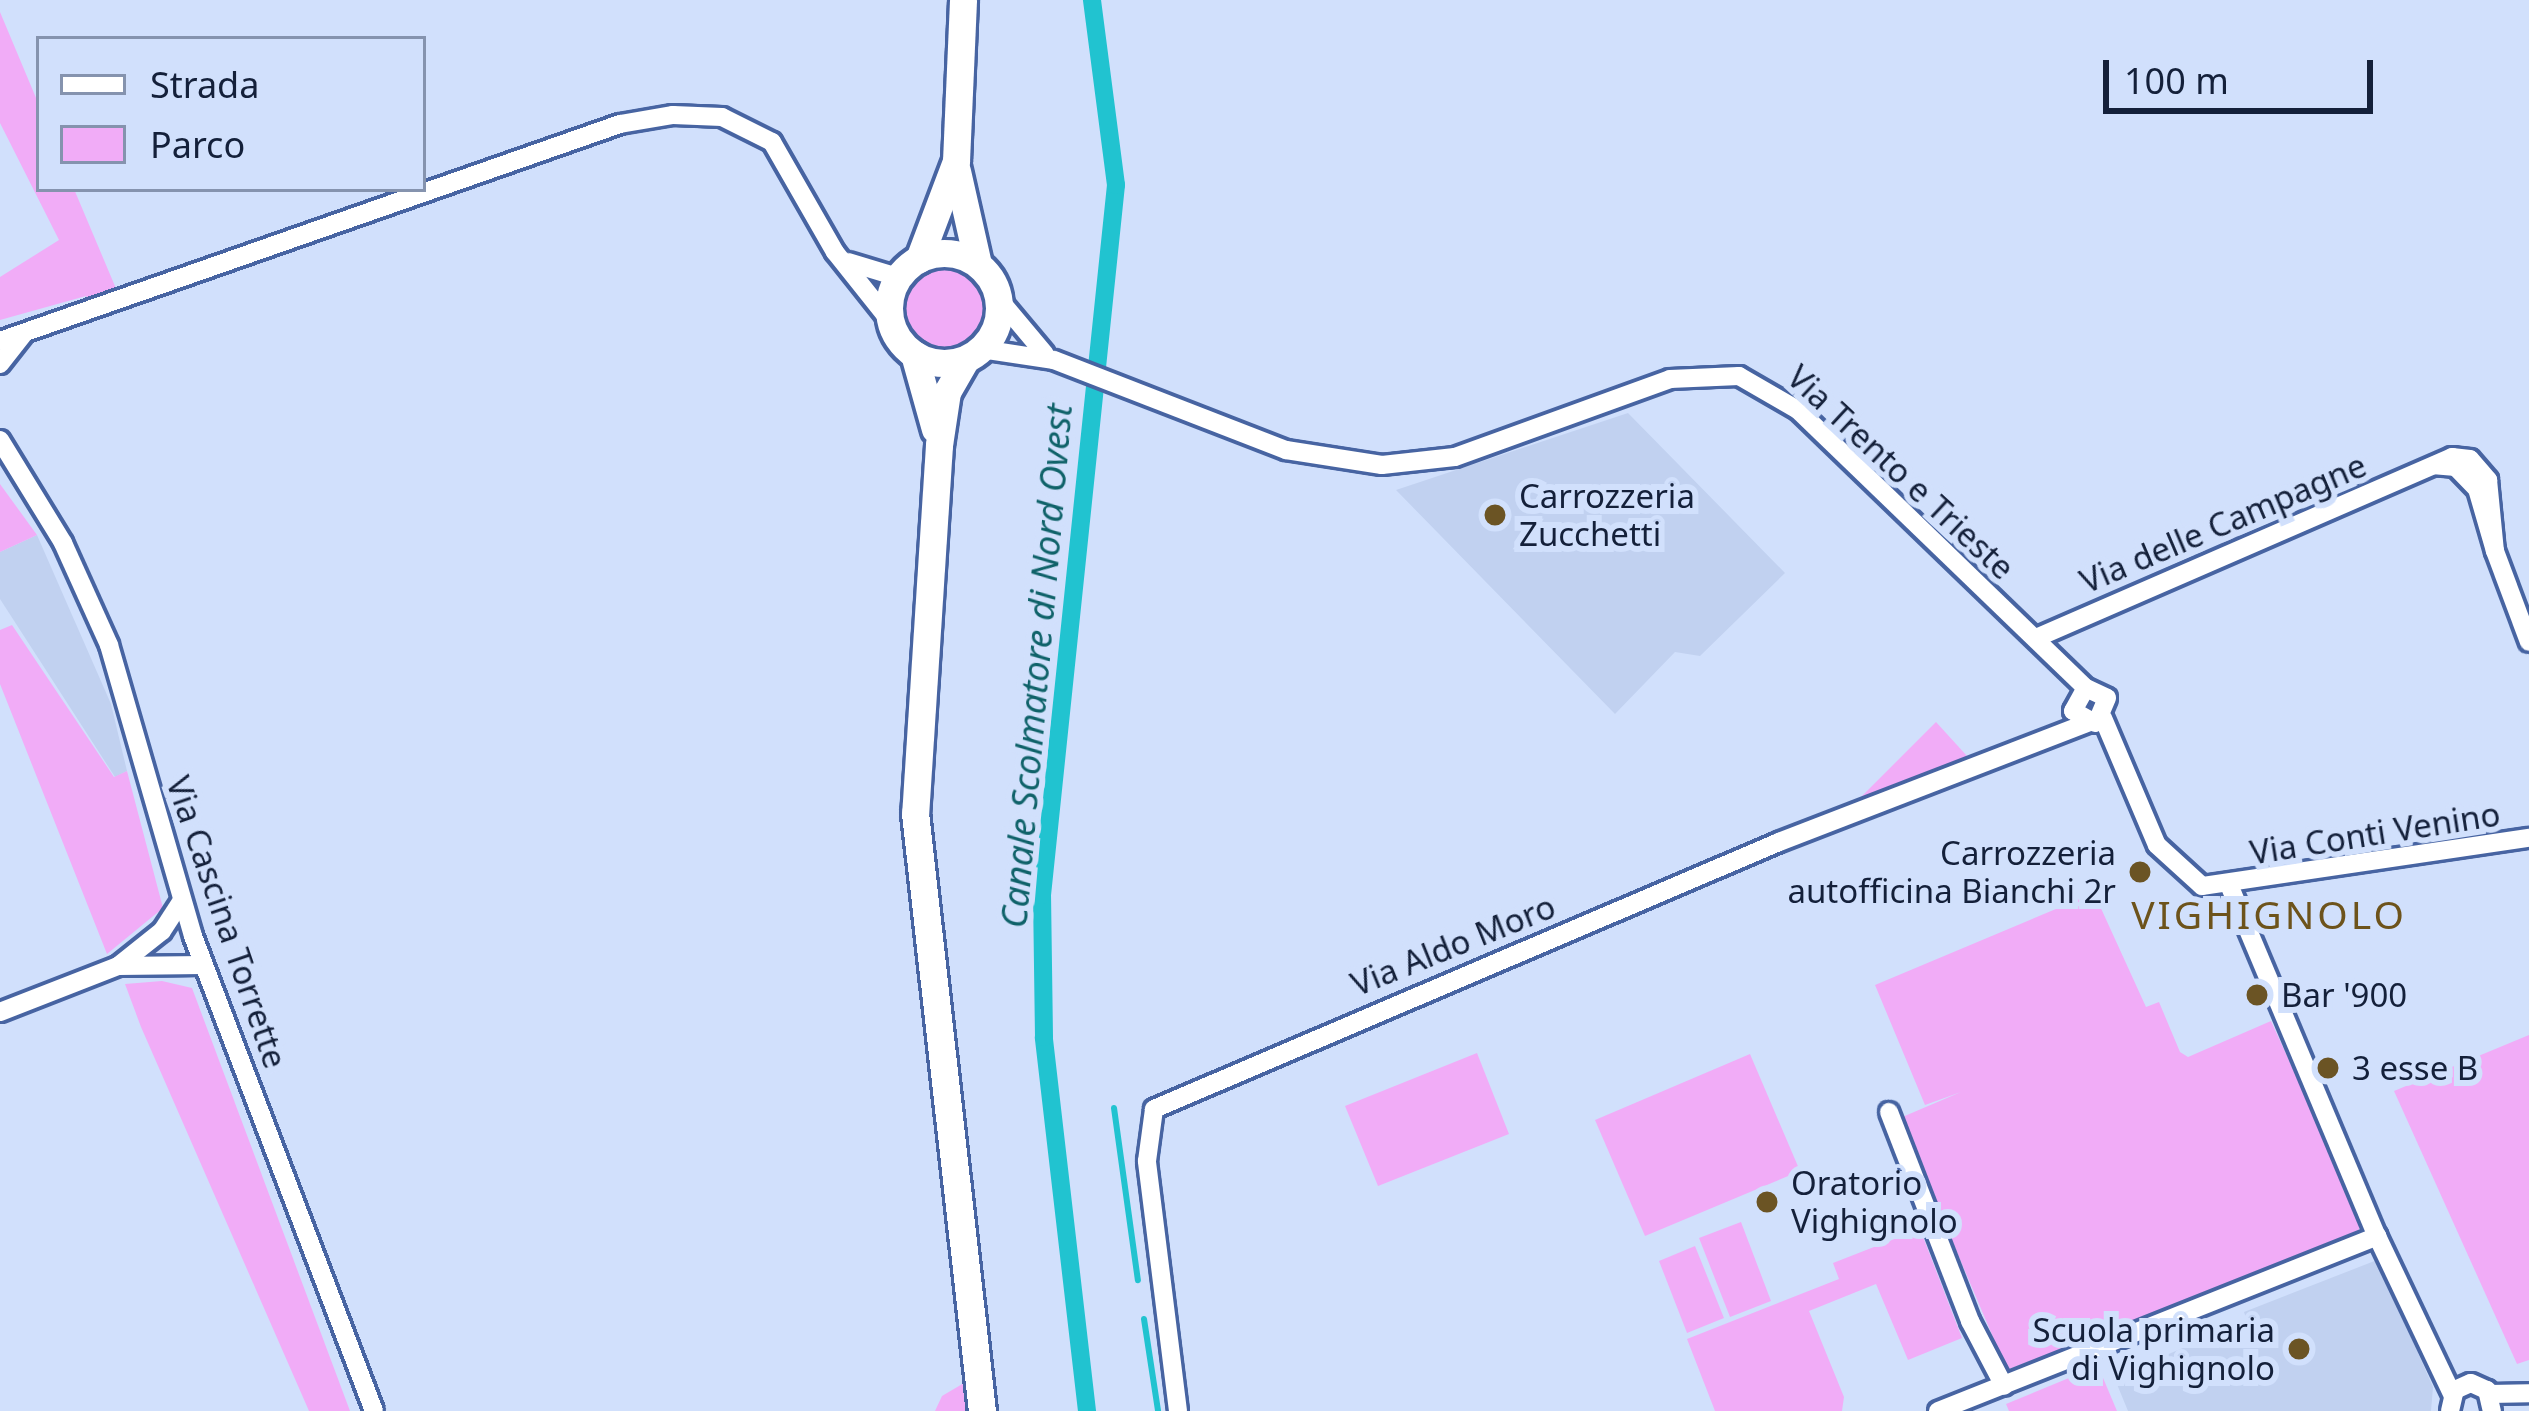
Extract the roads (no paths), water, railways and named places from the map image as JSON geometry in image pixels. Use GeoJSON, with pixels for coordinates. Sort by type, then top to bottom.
{"type":"FeatureCollection","features":[{"type":"Feature","properties":{"kind":"main road"},"geometry":{"type":"LineString","coordinates":[[963,0],[956,161],[977,264],[998,298],[998,322],[947,392],[917,732],[916,865],[982,1411]]}},
{"type":"Feature","properties":{"kind":"main road"},"geometry":{"type":"LineString","coordinates":[[939,445],[914,354],[890,322],[908,268],[956,161]]}},
{"type":"Feature","properties":{"kind":"main road"},"geometry":{"type":"LineString","coordinates":[[908,268],[952,253],[977,264]]}},
{"type":"Feature","properties":{"kind":"main road"},"geometry":{"type":"LineString","coordinates":[[914,354],[942,363],[974,354]]}},
{"type":"Feature","properties":{"kind":"street"},"geometry":{"type":"LineString","coordinates":[[0,341],[646,117],[722,117],[760,132],[785,157],[835,251],[890,322]]}},
{"type":"Feature","properties":{"kind":"street"},"geometry":{"type":"LineString","coordinates":[[835,251],[860,271],[908,268]]}},
{"type":"Feature","properties":{"kind":"street","name":"Via Trento e Trieste"},"geometry":{"type":"LineString","coordinates":[[998,298],[1030,343],[1054,360],[1139,398],[1286,450],[1382,465],[1454,457],[1670,380],[1739,376],[1798,410],[2068,669],[2162,853],[2202,886],[2230,887]]}},
{"type":"Feature","properties":{"kind":"street"},"geometry":{"type":"LineString","coordinates":[[0,364],[24,333]]}},
{"type":"Feature","properties":{"kind":"street","name":"Via Trento e Trieste"},"geometry":{"type":"LineString","coordinates":[[974,354],[1054,360]]}},
{"type":"Feature","properties":{"kind":"street","name":"Via Cascina Torrette"},"geometry":{"type":"LineString","coordinates":[[0,440],[5,457],[63,543],[109,645],[181,902],[374,1411]]}},
{"type":"Feature","properties":{"kind":"street","name":"Via delle Campagne"},"geometry":{"type":"LineString","coordinates":[[2036,638],[2435,466],[2456,467],[2477,489],[2529,642]]}},
{"type":"Feature","properties":{"kind":"street","name":"Via Aldo Moro"},"geometry":{"type":"LineString","coordinates":[[1178,1411],[1147,1161],[1147,1126],[1175,1094],[2062,730],[2090,712]]}},
{"type":"Feature","properties":{"kind":"street","name":"Via Conti Venino"},"geometry":{"type":"LineString","coordinates":[[2230,887],[2529,838]]}},
{"type":"Feature","properties":{"kind":"street"},"geometry":{"type":"LineString","coordinates":[[2230,887],[2451,1399],[2480,1385],[2491,1403],[2529,1393]]}},
{"type":"Feature","properties":{"kind":"street"},"geometry":{"type":"LineString","coordinates":[[0,1012],[118,966],[162,931],[181,902]]}},
{"type":"Feature","properties":{"kind":"street"},"geometry":{"type":"LineString","coordinates":[[118,966],[203,965]]}},
{"type":"Feature","properties":{"kind":"street"},"geometry":{"type":"LineString","coordinates":[[1889,1112],[1970,1321],[2004,1386]]}},
{"type":"Feature","properties":{"kind":"street"},"geometry":{"type":"LineString","coordinates":[[1938,1411],[2377,1236]]}},
{"type":"Feature","properties":{"kind":"street"},"geometry":{"type":"LineString","coordinates":[[2504,1411],[2529,1403]]}},
{"type":"Feature","properties":{"kind":"waterway","name":"Canale Scolmatore di Nord Ovest"},"geometry":{"type":"LineString","coordinates":[[1087,1411],[1044,1037],[1042,895],[1116,185],[1092,0]]}},
{"type":"Feature","properties":{"kind":"waterway"},"geometry":{"type":"LineString","coordinates":[[1114,1108],[1138,1280]]}},
{"type":"Feature","properties":{"kind":"waterway"},"geometry":{"type":"LineString","coordinates":[[1144,1319],[1158,1411]]}},
{"type":"Feature","properties":{"kind":"place","name":"Carrozzeria Zucchetti"},"geometry":{"type":"Point","coordinates":[1495,515]}},
{"type":"Feature","properties":{"kind":"place","name":"Carrozzeria autofficina Bianchi 2r"},"geometry":{"type":"Point","coordinates":[2140,872]}},
{"type":"Feature","properties":{"kind":"place","name":"Bar '900"},"geometry":{"type":"Point","coordinates":[2257,995]}},
{"type":"Feature","properties":{"kind":"place","name":"3 esse B"},"geometry":{"type":"Point","coordinates":[2328,1068]}},
{"type":"Feature","properties":{"kind":"place","name":"Oratorio Vighignolo"},"geometry":{"type":"Point","coordinates":[1767,1202]}},
{"type":"Feature","properties":{"kind":"place","name":"Scuola primaria di Vighignolo"},"geometry":{"type":"Point","coordinates":[2299,1349]}},
{"type":"Feature","properties":{"kind":"district","name":"VIGHIGNOLO"},"geometry":{"type":"Point","coordinates":[2269,914]}}]}
